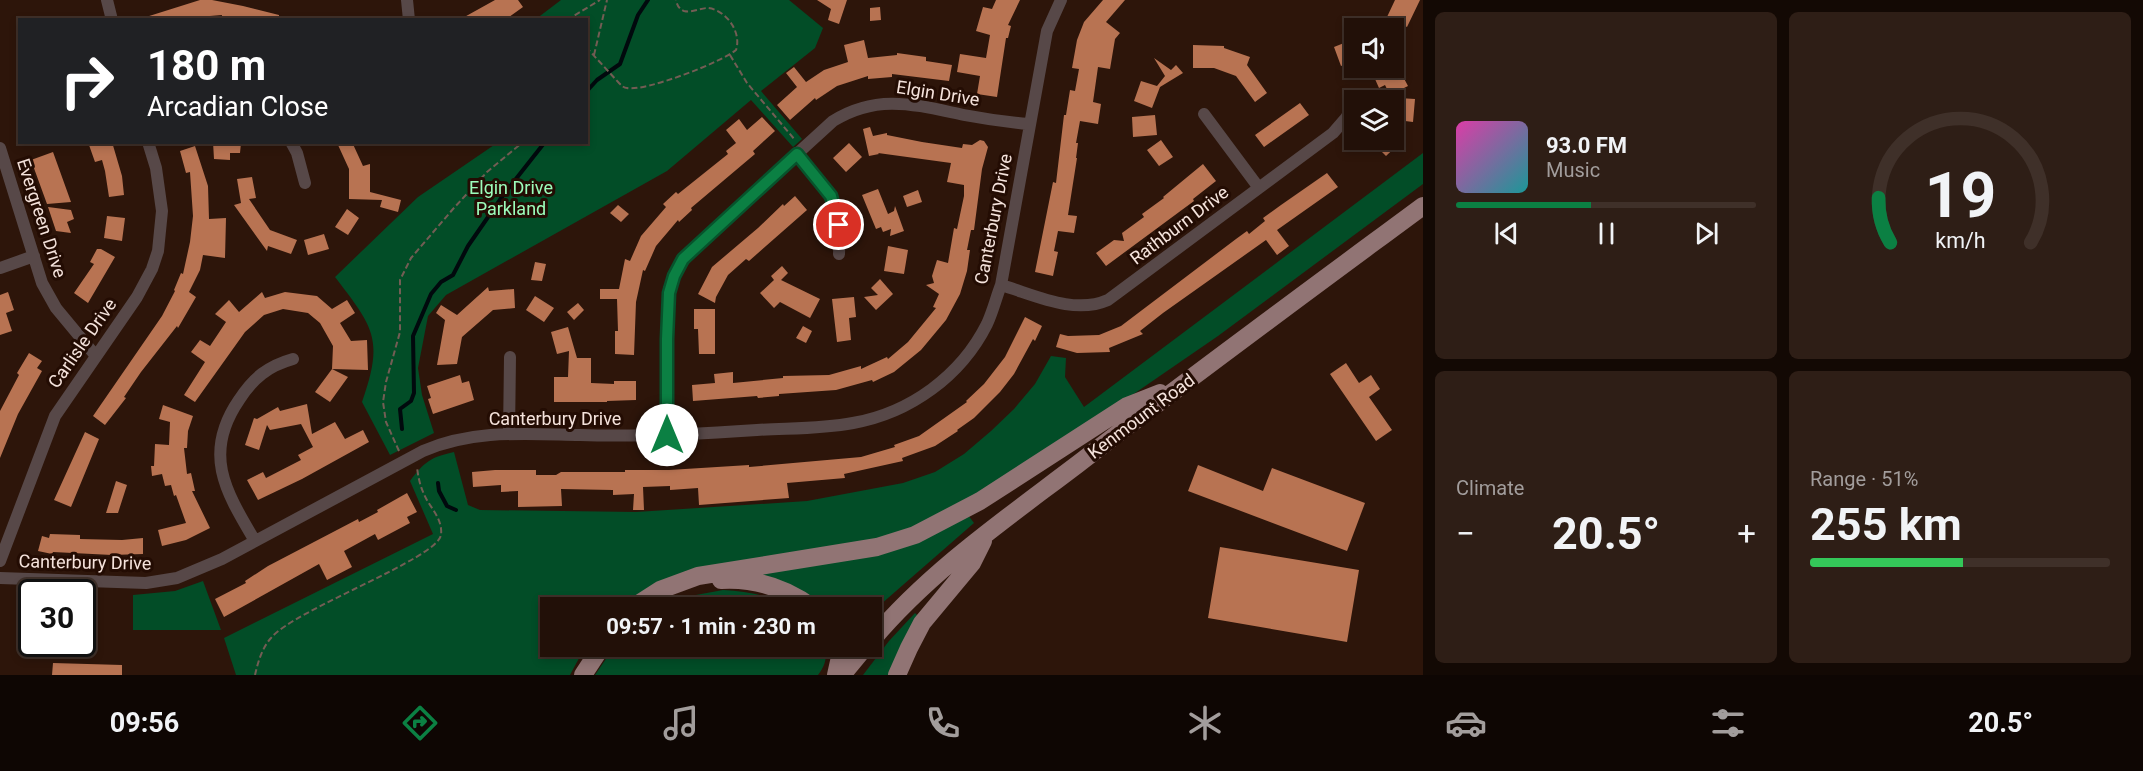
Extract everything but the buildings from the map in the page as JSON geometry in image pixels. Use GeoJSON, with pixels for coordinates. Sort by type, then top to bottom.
{"type":"FeatureCollection","features":[{"type":"Feature","properties":{"kind":"main road","name":"Kenmount Road"},"geometry":{"type":"LineString","coordinates":[[882,630],[920,590],[987,534],[1181,385],[1423,206]]}},
{"type":"Feature","properties":{"kind":"main road"},"geometry":{"type":"LineString","coordinates":[[649,597],[660,590],[698,576],[877,547],[915,535],[980,501],[1127,406],[1181,385]]}},
{"type":"Feature","properties":{"kind":"main road"},"geometry":{"type":"LineString","coordinates":[[897,675],[922,623],[972,563],[987,534]]}},
{"type":"Feature","properties":{"kind":"main road"},"geometry":{"type":"LineString","coordinates":[[667,597],[687,587],[733,579],[775,587],[796,597]]}},
{"type":"Feature","properties":{"kind":"main road"},"geometry":{"type":"LineString","coordinates":[[576,675],[587,657]]}},
{"type":"Feature","properties":{"kind":"main road"},"geometry":{"type":"LineString","coordinates":[[583,675],[595,657]]}},
{"type":"Feature","properties":{"kind":"main road"},"geometry":{"type":"LineString","coordinates":[[836,675],[840,657]]}},
{"type":"Feature","properties":{"kind":"main road"},"geometry":{"type":"LineString","coordinates":[[842,675],[857,657]]}},
{"type":"Feature","properties":{"kind":"street"},"geometry":{"type":"LineString","coordinates":[[106,0],[111,18]]}},
{"type":"Feature","properties":{"kind":"street"},"geometry":{"type":"LineString","coordinates":[[406,0],[409,18]]}},
{"type":"Feature","properties":{"kind":"street","name":"Canterbury Drive"},"geometry":{"type":"LineString","coordinates":[[0,578],[146,583],[167,580],[205,567],[410,458],[455,439],[488,434],[667,435],[840,425],[873,418],[903,406],[930,390],[960,363],[986,324],[1001,285],[1047,31],[1060,0]]}},
{"type":"Feature","properties":{"kind":"street","name":"Elgin Drive"},"geometry":{"type":"LineString","coordinates":[[667,435],[668,305],[669,289],[675,272],[683,259],[696,246],[800,151],[841,116],[864,106],[885,103],[1029,124]]}},
{"type":"Feature","properties":{"kind":"street"},"geometry":{"type":"LineString","coordinates":[[1204,114],[1259,188]]}},
{"type":"Feature","properties":{"kind":"street","name":"Rathburn Drive"},"geometry":{"type":"LineString","coordinates":[[1001,285],[1067,304],[1098,305],[1118,294],[1333,133],[1344,120]]}},
{"type":"Feature","properties":{"kind":"street","name":"Carlisle Drive"},"geometry":{"type":"LineString","coordinates":[[0,561],[50,428],[63,404],[141,291],[158,251],[161,231],[160,192],[149,144]]}},
{"type":"Feature","properties":{"kind":"street"},"geometry":{"type":"LineString","coordinates":[[292,144],[297,153],[305,183]]}},
{"type":"Feature","properties":{"kind":"street","name":"Evergreen Drive"},"geometry":{"type":"LineString","coordinates":[[0,148],[42,283],[51,300],[96,355]]}},
{"type":"Feature","properties":{"kind":"street"},"geometry":{"type":"LineString","coordinates":[[800,151],[834,202],[839,225],[838,254]]}},
{"type":"Feature","properties":{"kind":"street"},"geometry":{"type":"LineString","coordinates":[[0,268],[34,256]]}},
{"type":"Feature","properties":{"kind":"street"},"geometry":{"type":"LineString","coordinates":[[509,434],[510,357]]}},
{"type":"Feature","properties":{"kind":"street"},"geometry":{"type":"LineString","coordinates":[[255,541],[225,486],[219,459],[220,443],[228,417],[253,381],[271,367],[293,359]]}},
{"type":"Feature","properties":{"kind":"path"},"geometry":{"type":"LineString","coordinates":[[570,18],[600,0]]}},
{"type":"Feature","properties":{"kind":"path"},"geometry":{"type":"LineString","coordinates":[[594,55],[607,0]]}},
{"type":"Feature","properties":{"kind":"path"},"geometry":{"type":"LineString","coordinates":[[588,49],[626,88],[640,88],[677,77],[730,55],[736,50],[735,31],[728,18],[709,9],[684,11],[680,9],[676,0]]}},
{"type":"Feature","properties":{"kind":"path"},"geometry":{"type":"LineString","coordinates":[[730,55],[757,96],[800,151]]}},
{"type":"Feature","properties":{"kind":"path"},"geometry":{"type":"LineString","coordinates":[[255,675],[263,650],[279,630],[344,592],[418,556],[438,542],[441,536],[440,525],[424,494],[410,458],[389,430],[383,402],[386,382],[400,332],[400,280],[416,252],[453,209],[487,172],[521,144]]}},
{"type":"Feature","properties":{"kind":"green space","name":"Elgin Drive Parkland"},"geometry":{"type":"Polygon","coordinates":[[[561,0],[789,0],[823,28],[815,48],[761,91],[802,139],[793,147],[751,100],[667,171],[446,295],[428,316],[418,368],[422,395],[434,433],[390,455],[362,402],[373,363],[371,335],[359,309],[335,277],[418,197],[496,144],[588,144],[588,18],[537,18],[561,0]]]}},
{"type":"Feature","properties":{"kind":"green space"},"geometry":{"type":"Polygon","coordinates":[[[1423,153],[1423,184],[1218,336],[1026,468],[911,531],[639,594],[635,597],[540,597],[540,657],[580,657],[570,675],[236,675],[224,638],[433,534],[410,481],[424,465],[439,456],[454,452],[468,505],[480,510],[636,512],[807,501],[903,483],[935,472],[964,454],[1014,409],[1035,384],[1051,356],[1066,358],[1065,377],[1084,407],[1423,153]]]}},
{"type":"Feature","properties":{"kind":"green space"},"geometry":{"type":"Polygon","coordinates":[[[968,515],[974,523],[882,603],[882,597],[798,597],[749,575],[968,515]]]}},
{"type":"Feature","properties":{"kind":"green space"},"geometry":{"type":"Polygon","coordinates":[[[203,581],[221,630],[133,630],[133,595],[175,591],[203,581]]]}},
{"type":"Feature","properties":{"kind":"green space"},"geometry":{"type":"Polygon","coordinates":[[[723,590],[767,597],[685,597],[723,590]]]}},
{"type":"Feature","properties":{"kind":"green space"},"geometry":{"type":"Polygon","coordinates":[[[915,613],[923,621],[898,675],[863,675],[877,657],[882,657],[882,650],[915,613]]]}},
{"type":"Feature","properties":{"kind":"green space"},"geometry":{"type":"Polygon","coordinates":[[[607,657],[825,657],[818,675],[595,675],[607,657]]]}},
{"type":"Feature","properties":{"kind":"waterway"},"geometry":{"type":"LineString","coordinates":[[588,90],[597,80],[620,64],[638,15],[648,0]]}},
{"type":"Feature","properties":{"kind":"waterway"},"geometry":{"type":"LineString","coordinates":[[402,429],[400,409],[411,401],[414,393],[413,336],[431,294],[441,282],[453,275],[468,246],[504,194],[543,144]]}},
{"type":"Feature","properties":{"kind":"waterway"},"geometry":{"type":"LineString","coordinates":[[438,483],[439,491],[447,506],[456,510]]}},
{"type":"Feature","properties":{"kind":"route"},"geometry":{"type":"LineString","coordinates":[[667,435],[669,289],[683,259],[797,154],[831,196],[839,225]]}}]}
